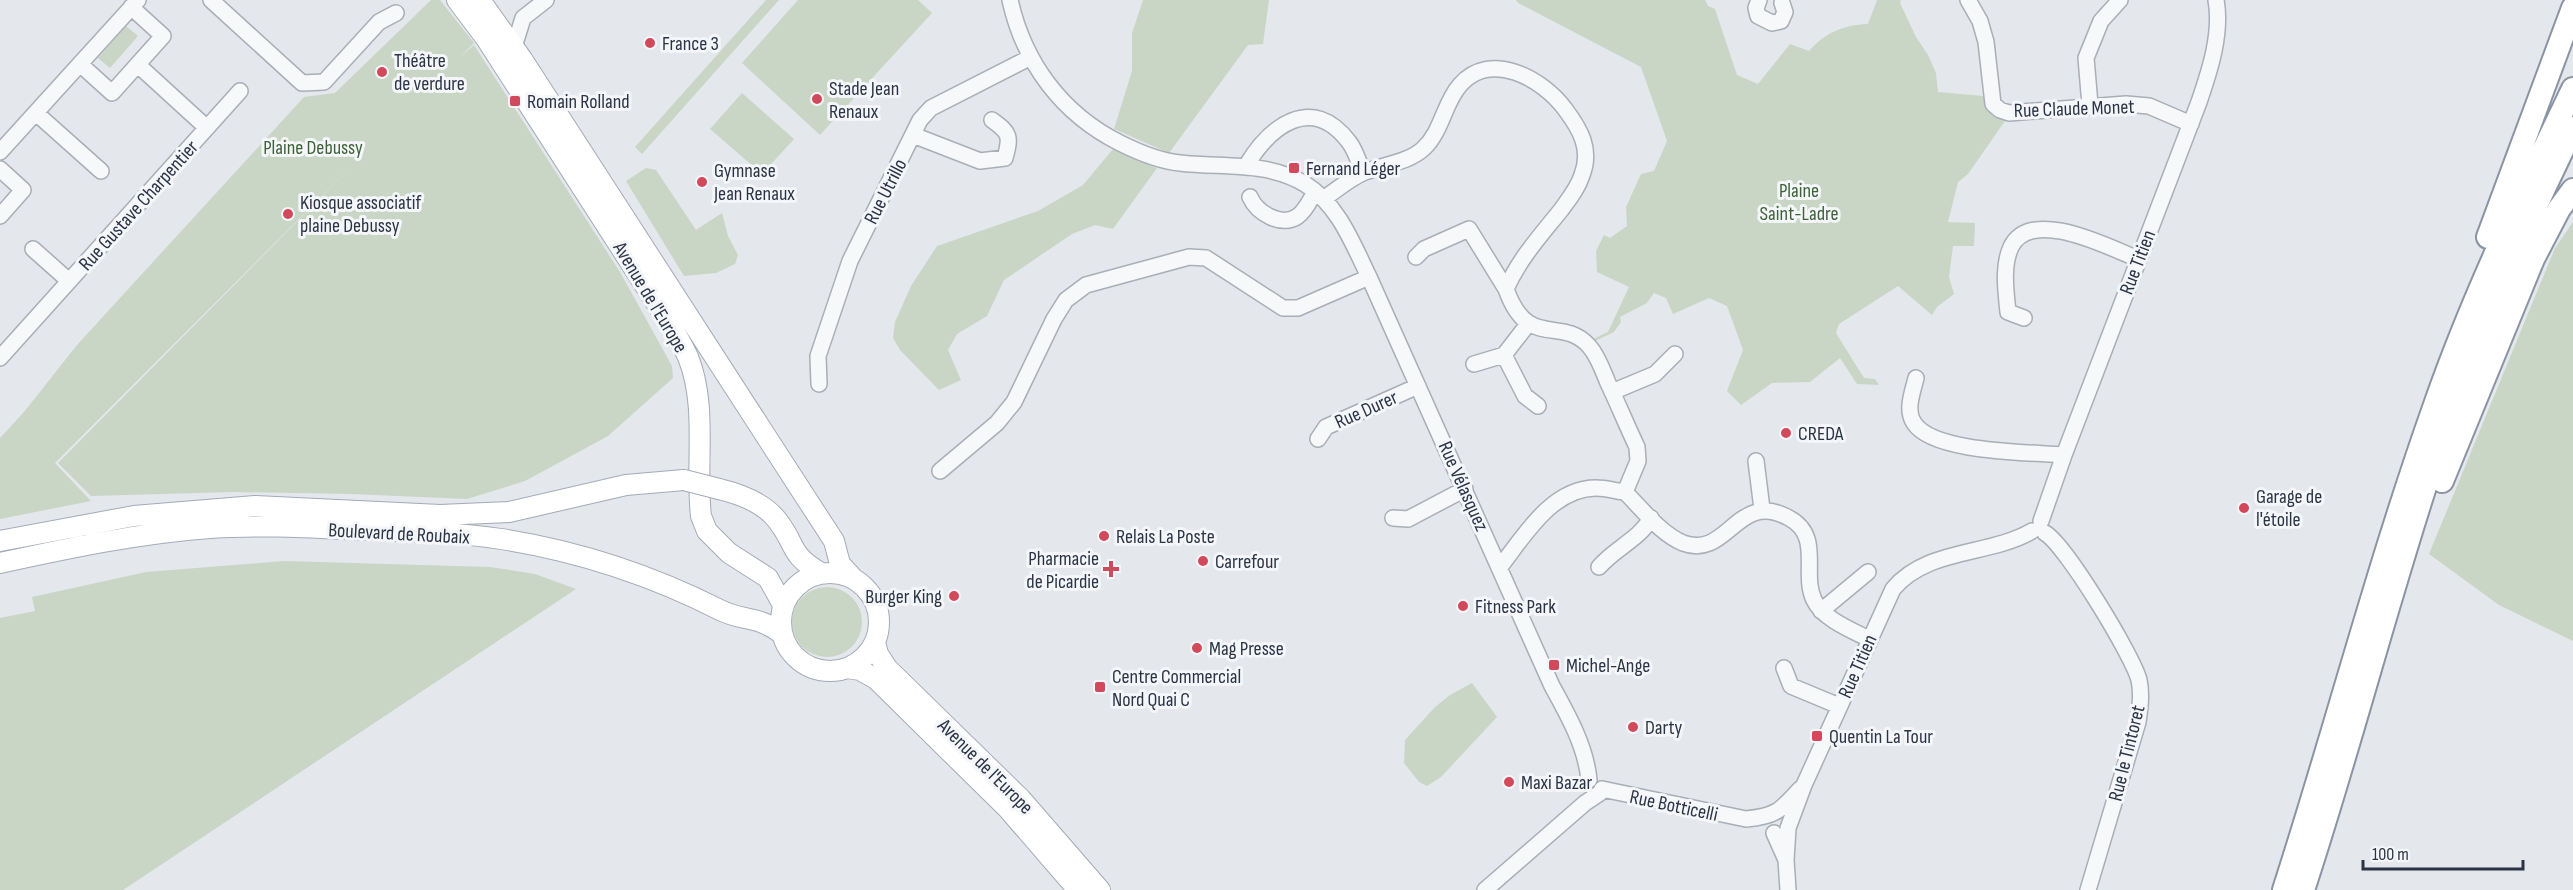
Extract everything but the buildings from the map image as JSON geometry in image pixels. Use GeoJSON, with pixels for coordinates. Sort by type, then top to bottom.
{"type":"FeatureCollection","features":[{"type":"Feature","properties":{"kind":"highway"},"geometry":{"type":"LineString","coordinates":[[2435,404],[2437,373],[2573,8]]}},
{"type":"Feature","properties":{"kind":"highway"},"geometry":{"type":"LineString","coordinates":[[2284,890],[2317,789],[2387,548],[2435,404],[2480,288],[2573,89]]}},
{"type":"Feature","properties":{"kind":"highway"},"geometry":{"type":"LineString","coordinates":[[2303,890],[2432,465],[2496,296],[2532,212],[2573,128]]}},
{"type":"Feature","properties":{"kind":"highway"},"geometry":{"type":"LineString","coordinates":[[2395,583],[2424,528],[2533,259],[2559,209],[2573,190]]}},
{"type":"Feature","properties":{"kind":"main road","name":"Avenue de l'Europe"},"geometry":{"type":"LineString","coordinates":[[457,0],[487,40],[675,332],[689,358],[695,386],[699,421],[701,516],[707,531],[729,553],[768,578],[783,605]]}},
{"type":"Feature","properties":{"kind":"main road","name":"Avenue de l'Europe"},"geometry":{"type":"LineString","coordinates":[[480,0],[514,47],[834,541],[840,564],[853,578]]}},
{"type":"Feature","properties":{"kind":"main road","name":"Boulevard de Roubaix"},"geometry":{"type":"LineString","coordinates":[[0,541],[134,516],[255,506],[440,515],[509,512],[626,485],[684,480],[736,493],[766,509],[777,520],[801,561],[821,573]]}},
{"type":"Feature","properties":{"kind":"main road","name":"Boulevard de Roubaix"},"geometry":{"type":"LineString","coordinates":[[0,563],[118,539],[210,528],[269,526],[374,530],[499,539],[551,549],[650,577],[732,616],[753,618],[771,625],[782,634]]}},
{"type":"Feature","properties":{"kind":"main road"},"geometry":{"type":"LineString","coordinates":[[821,573],[842,574],[853,578],[868,591],[875,602],[879,623],[874,642],[863,658],[847,668],[829,671],[811,668],[795,658],[782,634],[783,605],[794,588],[802,581],[821,573]]}},
{"type":"Feature","properties":{"kind":"main road","name":"Avenue de l'Europe"},"geometry":{"type":"LineString","coordinates":[[874,642],[887,668],[1021,799],[1100,890]]}},
{"type":"Feature","properties":{"kind":"main road","name":"Avenue de l'Europe"},"geometry":{"type":"LineString","coordinates":[[847,668],[860,670],[876,679],[1008,809],[1078,890]]}},
{"type":"Feature","properties":{"kind":"street"},"geometry":{"type":"LineString","coordinates":[[211,0],[302,83],[324,82],[379,22],[396,13]]}},
{"type":"Feature","properties":{"kind":"street"},"geometry":{"type":"LineString","coordinates":[[514,47],[523,18],[546,0]]}},
{"type":"Feature","properties":{"kind":"street"},"geometry":{"type":"LineString","coordinates":[[1010,0],[1014,21],[1029,58],[1041,77],[1068,108],[1098,132],[1129,148],[1178,163],[1246,166],[1281,173],[1306,185],[1319,196]]}},
{"type":"Feature","properties":{"kind":"street"},"geometry":{"type":"LineString","coordinates":[[1759,0],[1756,8],[1758,16],[1772,23],[1780,21],[1783,17],[1781,1]]}},
{"type":"Feature","properties":{"kind":"street","name":"Rue Claude Monet"},"geometry":{"type":"LineString","coordinates":[[1968,0],[1980,21],[1986,42],[1993,104],[2000,110],[2010,113],[2090,105],[2149,106],[2191,124]]}},
{"type":"Feature","properties":{"kind":"street"},"geometry":{"type":"LineString","coordinates":[[2090,105],[2086,58],[2101,21],[2120,0]]}},
{"type":"Feature","properties":{"kind":"street","name":"Rue Titien"},"geometry":{"type":"LineString","coordinates":[[1788,890],[1786,860],[1779,824],[1804,785],[1890,596],[1902,579],[1918,568],[1939,560],[2002,544],[2039,528],[2064,455],[2191,124],[2211,65],[2218,9],[2216,0]]}},
{"type":"Feature","properties":{"kind":"street"},"geometry":{"type":"LineString","coordinates":[[2,146],[134,4],[163,36],[112,93],[80,64]]}},
{"type":"Feature","properties":{"kind":"street"},"geometry":{"type":"LineString","coordinates":[[495,19],[523,18]]}},
{"type":"Feature","properties":{"kind":"street","name":"Rue Utrillo"},"geometry":{"type":"LineString","coordinates":[[819,384],[818,356],[850,261],[920,120],[931,108],[1029,58]]}},
{"type":"Feature","properties":{"kind":"street","name":"Rue Gustave Charpentier"},"geometry":{"type":"LineString","coordinates":[[138,65],[207,128]]}},
{"type":"Feature","properties":{"kind":"street"},"geometry":{"type":"LineString","coordinates":[[1250,197],[1253,204],[1262,212],[1280,220],[1298,216],[1319,196],[1363,173],[1423,150],[1432,139],[1459,86],[1472,74],[1484,69],[1500,68],[1516,72],[1540,85],[1559,101],[1577,125],[1585,145],[1585,164],[1575,191],[1521,262],[1506,289]]}},
{"type":"Feature","properties":{"kind":"street","name":"Rue Gustave Charpentier"},"geometry":{"type":"LineString","coordinates":[[0,358],[240,91]]}},
{"type":"Feature","properties":{"kind":"street"},"geometry":{"type":"LineString","coordinates":[[36,112],[101,171]]}},
{"type":"Feature","properties":{"kind":"street"},"geometry":{"type":"LineString","coordinates":[[1246,166],[1260,144],[1278,127],[1296,118],[1315,118],[1341,132],[1351,144],[1363,173]]}},
{"type":"Feature","properties":{"kind":"street"},"geometry":{"type":"LineString","coordinates":[[913,135],[980,161],[1005,158],[1010,141],[1006,130],[992,120]]}},
{"type":"Feature","properties":{"kind":"street"},"geometry":{"type":"LineString","coordinates":[[0,169],[23,190],[0,216]]}},
{"type":"Feature","properties":{"kind":"street","name":"Rue Vélasquez"},"geometry":{"type":"LineString","coordinates":[[1319,196],[1343,226],[1369,277],[1552,686],[1569,717],[1593,788]]}},
{"type":"Feature","properties":{"kind":"street"},"geometry":{"type":"LineString","coordinates":[[1416,257],[1424,249],[1469,229],[1510,299],[1528,324],[1539,329],[1570,334],[1582,340],[1595,354],[1637,447],[1638,460],[1625,492]]}},
{"type":"Feature","properties":{"kind":"street"},"geometry":{"type":"LineString","coordinates":[[2024,318],[2008,312],[2007,264],[2011,247],[2026,233],[2052,230],[2072,233],[2138,259]]}},
{"type":"Feature","properties":{"kind":"street","name":"Rue Gustave Charpentier"},"geometry":{"type":"LineString","coordinates":[[33,249],[69,281]]}},
{"type":"Feature","properties":{"kind":"street"},"geometry":{"type":"LineString","coordinates":[[940,471],[997,423],[1014,402],[1066,300],[1086,285],[1189,257],[1206,258],[1283,308],[1298,308],[1369,277]]}},
{"type":"Feature","properties":{"kind":"street"},"geometry":{"type":"LineString","coordinates":[[1474,364],[1504,355],[1528,324]]}},
{"type":"Feature","properties":{"kind":"street"},"geometry":{"type":"LineString","coordinates":[[1612,392],[1655,374],[1676,354]]}},
{"type":"Feature","properties":{"kind":"street"},"geometry":{"type":"LineString","coordinates":[[1504,355],[1525,396],[1538,406]]}},
{"type":"Feature","properties":{"kind":"street"},"geometry":{"type":"LineString","coordinates":[[1916,378],[1910,409],[1914,423],[1929,435],[1950,444],[1970,447],[2064,455]]}},
{"type":"Feature","properties":{"kind":"street","name":"Rue Durer"},"geometry":{"type":"LineString","coordinates":[[1318,440],[1326,427],[1418,386]]}},
{"type":"Feature","properties":{"kind":"street"},"geometry":{"type":"LineString","coordinates":[[1756,461],[1762,509]]}},
{"type":"Feature","properties":{"kind":"street"},"geometry":{"type":"LineString","coordinates":[[1500,567],[1535,523],[1566,496],[1596,488],[1625,492],[1651,518],[1683,543],[1696,546],[1711,544],[1749,514],[1762,509],[1779,513],[1802,527],[1811,551],[1810,587],[1814,600],[1821,610],[1869,639]]}},
{"type":"Feature","properties":{"kind":"street"},"geometry":{"type":"LineString","coordinates":[[1393,518],[1408,519],[1465,489]]}},
{"type":"Feature","properties":{"kind":"street"},"geometry":{"type":"LineString","coordinates":[[1599,567],[1609,555],[1645,529],[1651,518]]}},
{"type":"Feature","properties":{"kind":"street","name":"Rue le Tintoret"},"geometry":{"type":"LineString","coordinates":[[2039,528],[2064,553],[2131,657],[2139,681],[2141,702],[2138,722],[2088,890]]}},
{"type":"Feature","properties":{"kind":"street"},"geometry":{"type":"LineString","coordinates":[[1821,610],[1868,572]]}},
{"type":"Feature","properties":{"kind":"street"},"geometry":{"type":"LineString","coordinates":[[1784,668],[1791,686],[1839,706]]}},
{"type":"Feature","properties":{"kind":"street"},"geometry":{"type":"LineString","coordinates":[[1485,890],[1571,815],[1593,788]]}},
{"type":"Feature","properties":{"kind":"street","name":"Rue Botticelli"},"geometry":{"type":"LineString","coordinates":[[1593,788],[1779,824]]}},
{"type":"Feature","properties":{"kind":"green space","name":"Plaine Debussy"},"geometry":{"type":"Polygon","coordinates":[[[431,0],[440,0],[474,43],[460,57],[474,45],[620,272],[672,366],[673,378],[608,436],[525,481],[467,499],[233,492],[91,496],[58,463],[359,159],[55,463],[91,501],[0,519],[0,438],[24,412],[77,345],[304,97],[335,93],[431,0]]]}},
{"type":"Feature","properties":{"kind":"green space"},"geometry":{"type":"Polygon","coordinates":[[[766,0],[779,0],[642,154],[635,147],[766,0]]]}},
{"type":"Feature","properties":{"kind":"green space","name":"Stade Jean Renaux"},"geometry":{"type":"Polygon","coordinates":[[[798,0],[918,0],[932,13],[820,135],[742,63],[798,0]]]}},
{"type":"Feature","properties":{"kind":"green space"},"geometry":{"type":"Polygon","coordinates":[[[1143,0],[1269,0],[1263,44],[1248,45],[1169,153],[1114,129],[1132,71],[1132,33],[1143,0]]]}},
{"type":"Feature","properties":{"kind":"green space","name":"Plaine Saint-Ladre"},"geometry":{"type":"Polygon","coordinates":[[[1516,0],[1705,0],[1708,6],[1715,9],[1737,75],[1758,84],[1790,44],[1809,51],[1821,39],[1835,31],[1868,24],[1877,0],[1901,0],[1900,3],[1916,37],[1936,73],[1938,92],[1983,96],[1987,106],[2007,118],[1968,174],[1958,182],[1948,222],[1975,223],[1974,246],[1953,246],[1949,277],[1954,294],[1937,307],[1932,315],[1898,286],[1839,324],[1836,333],[1864,378],[1875,379],[1879,385],[1857,384],[1840,358],[1810,382],[1772,383],[1741,405],[1727,391],[1743,350],[1727,306],[1709,298],[1673,314],[1666,298],[1654,293],[1647,303],[1620,317],[1621,322],[1614,332],[1595,341],[1596,346],[1591,340],[1608,332],[1629,287],[1597,272],[1596,251],[1604,235],[1610,238],[1627,226],[1626,207],[1641,174],[1654,171],[1667,141],[1641,67],[1516,0]]]}},
{"type":"Feature","properties":{"kind":"green space"},"geometry":{"type":"Polygon","coordinates":[[[126,26],[138,36],[110,68],[98,58],[126,26]]]}},
{"type":"Feature","properties":{"kind":"green space"},"geometry":{"type":"Polygon","coordinates":[[[742,93],[794,139],[762,174],[710,129],[742,93]]]}},
{"type":"Feature","properties":{"kind":"green space"},"geometry":{"type":"Polygon","coordinates":[[[1113,149],[1157,168],[1113,229],[1095,225],[1072,234],[1004,280],[987,316],[957,334],[948,350],[961,380],[939,390],[900,350],[893,338],[895,322],[911,286],[937,246],[1038,211],[1083,185],[1113,149]]]}},
{"type":"Feature","properties":{"kind":"green space"},"geometry":{"type":"Polygon","coordinates":[[[646,168],[656,170],[696,230],[722,213],[728,236],[738,255],[735,264],[716,273],[684,276],[626,181],[646,168]]]}},
{"type":"Feature","properties":{"kind":"green space"},"geometry":{"type":"Polygon","coordinates":[[[2573,222],[2573,641],[2499,605],[2429,554],[2555,248],[2573,222]]]}},
{"type":"Feature","properties":{"kind":"green space"},"geometry":{"type":"Polygon","coordinates":[[[284,561],[490,567],[535,574],[576,589],[123,890],[0,890],[0,618],[35,611],[32,597],[146,572],[284,561]]]}},
{"type":"Feature","properties":{"kind":"green space"},"geometry":{"type":"Polygon","coordinates":[[[827,587],[840,590],[852,597],[859,609],[862,622],[859,635],[852,647],[840,654],[827,657],[814,654],[802,647],[795,635],[792,622],[795,609],[802,597],[814,590],[827,587]]]}},
{"type":"Feature","properties":{"kind":"green space"},"geometry":{"type":"Polygon","coordinates":[[[1472,683],[1497,717],[1441,777],[1427,786],[1419,782],[1404,763],[1405,740],[1435,707],[1450,695],[1472,683]]]}},
{"type":"Feature","properties":{"kind":"place","name":"France 3"},"geometry":{"type":"Point","coordinates":[650,43]}},
{"type":"Feature","properties":{"kind":"place","name":"Théâtre de verdure"},"geometry":{"type":"Point","coordinates":[382,72]}},
{"type":"Feature","properties":{"kind":"place","name":"Stade Jean Renaux"},"geometry":{"type":"Point","coordinates":[817,99]}},
{"type":"Feature","properties":{"kind":"place","name":"Romain Rolland"},"geometry":{"type":"Point","coordinates":[515,101]}},
{"type":"Feature","properties":{"kind":"place","name":"Fernand Léger"},"geometry":{"type":"Point","coordinates":[1294,168]}},
{"type":"Feature","properties":{"kind":"place","name":"Gymnase Jean Renaux"},"geometry":{"type":"Point","coordinates":[702,182]}},
{"type":"Feature","properties":{"kind":"place","name":"Kiosque associatif plaine Debussy"},"geometry":{"type":"Point","coordinates":[288,214]}},
{"type":"Feature","properties":{"kind":"place","name":"CREDA"},"geometry":{"type":"Point","coordinates":[1786,433]}},
{"type":"Feature","properties":{"kind":"place","name":"Garage de l'étoile"},"geometry":{"type":"Point","coordinates":[2244,508]}},
{"type":"Feature","properties":{"kind":"place","name":"Relais La Poste"},"geometry":{"type":"Point","coordinates":[1104,536]}},
{"type":"Feature","properties":{"kind":"place","name":"Carrefour"},"geometry":{"type":"Point","coordinates":[1203,561]}},
{"type":"Feature","properties":{"kind":"place","name":"Pharmacie de Picardie"},"geometry":{"type":"Point","coordinates":[1111,569]}},
{"type":"Feature","properties":{"kind":"place","name":"Burger King"},"geometry":{"type":"Point","coordinates":[954,596]}},
{"type":"Feature","properties":{"kind":"place","name":"Fitness Park"},"geometry":{"type":"Point","coordinates":[1463,606]}},
{"type":"Feature","properties":{"kind":"place","name":"Mag Presse"},"geometry":{"type":"Point","coordinates":[1197,648]}},
{"type":"Feature","properties":{"kind":"place","name":"Michel-Ange"},"geometry":{"type":"Point","coordinates":[1554,665]}},
{"type":"Feature","properties":{"kind":"place","name":"Centre Commercial Nord Quai C"},"geometry":{"type":"Point","coordinates":[1100,687]}},
{"type":"Feature","properties":{"kind":"place","name":"Darty"},"geometry":{"type":"Point","coordinates":[1633,727]}},
{"type":"Feature","properties":{"kind":"place","name":"Quentin La Tour"},"geometry":{"type":"Point","coordinates":[1817,736]}},
{"type":"Feature","properties":{"kind":"place","name":"Maxi Bazar"},"geometry":{"type":"Point","coordinates":[1509,782]}}]}
